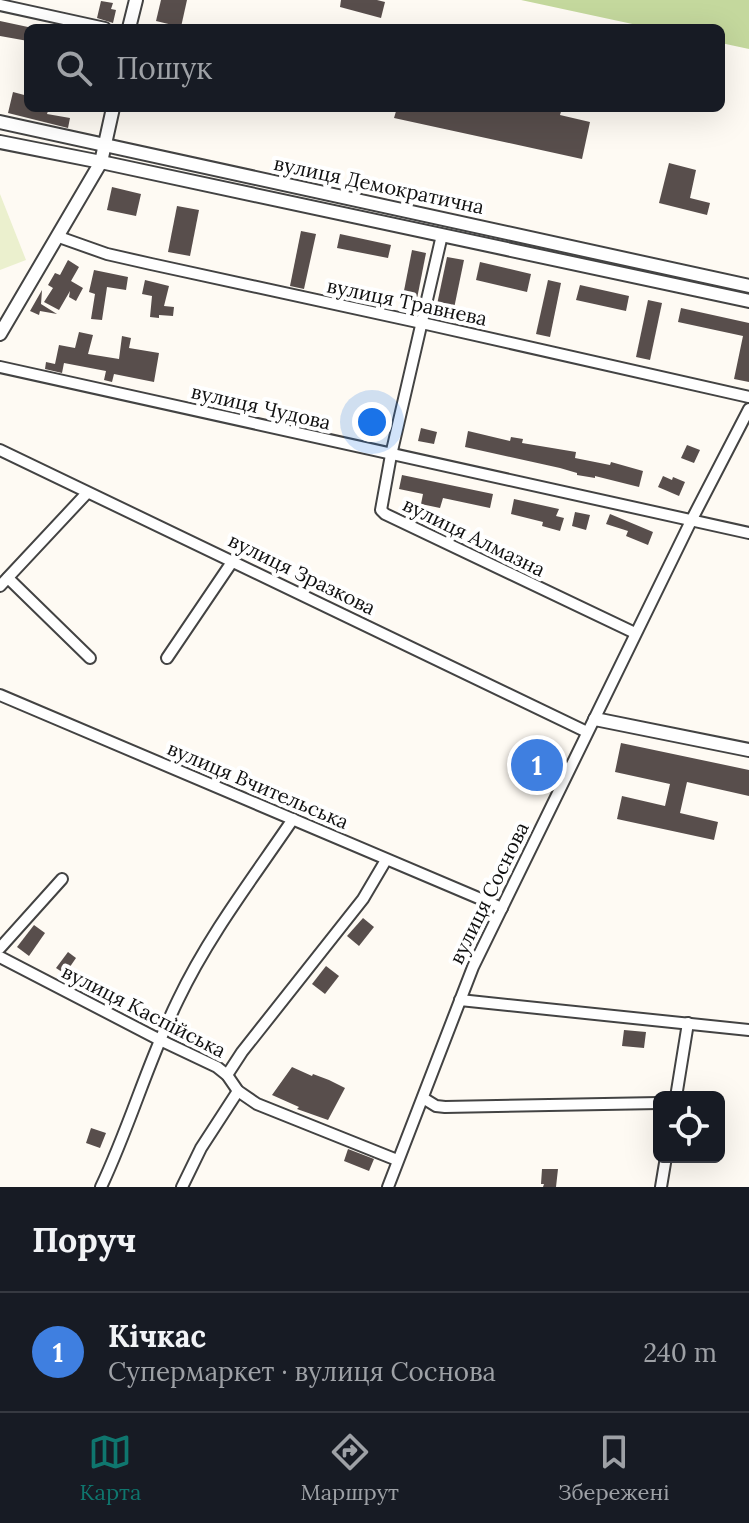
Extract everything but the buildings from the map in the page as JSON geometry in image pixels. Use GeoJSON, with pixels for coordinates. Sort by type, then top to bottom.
{"type":"FeatureCollection","features":[{"type":"Feature","properties":{"kind":"street"},"geometry":{"type":"LineString","coordinates":[[130,24],[136,0]]}},
{"type":"Feature","properties":{"kind":"street"},"geometry":{"type":"LineString","coordinates":[[0,5],[87,24]]}},
{"type":"Feature","properties":{"kind":"street"},"geometry":{"type":"LineString","coordinates":[[0,334],[101,162],[112,112]]}},
{"type":"Feature","properties":{"kind":"street","name":"вулиця Демократична"},"geometry":{"type":"LineString","coordinates":[[0,122],[749,286]]}},
{"type":"Feature","properties":{"kind":"street","name":"вулиця Демократична"},"geometry":{"type":"LineString","coordinates":[[0,142],[749,301]]}},
{"type":"Feature","properties":{"kind":"street","name":"вулиця Алмазна"},"geometry":{"type":"LineString","coordinates":[[442,235],[391,455],[382,512],[635,633]]}},
{"type":"Feature","properties":{"kind":"street","name":"вулиця Травнева"},"geometry":{"type":"LineString","coordinates":[[59,237],[136,261],[749,397]]}},
{"type":"Feature","properties":{"kind":"street","name":"вулиця Чудова"},"geometry":{"type":"LineString","coordinates":[[0,367],[749,533]]}},
{"type":"Feature","properties":{"kind":"street","name":"вулиця Соснова"},"geometry":{"type":"LineString","coordinates":[[388,1187],[473,967],[635,633],[749,409]]}},
{"type":"Feature","properties":{"kind":"street","name":"вулиця Зразкова"},"geometry":{"type":"LineString","coordinates":[[0,450],[587,732]]}},
{"type":"Feature","properties":{"kind":"street"},"geometry":{"type":"LineString","coordinates":[[87,493],[4,582],[90,658]]}},
{"type":"Feature","properties":{"kind":"street"},"geometry":{"type":"LineString","coordinates":[[167,658],[232,562]]}},
{"type":"Feature","properties":{"kind":"street","name":"вулиця Вчительська"},"geometry":{"type":"LineString","coordinates":[[0,695],[502,908]]}},
{"type":"Feature","properties":{"kind":"street"},"geometry":{"type":"LineString","coordinates":[[595,719],[749,750]]}},
{"type":"Feature","properties":{"kind":"street"},"geometry":{"type":"LineString","coordinates":[[101,1187],[179,998],[217,930],[293,819]]}},
{"type":"Feature","properties":{"kind":"street"},"geometry":{"type":"LineString","coordinates":[[227,1075],[363,899],[386,860]]}},
{"type":"Feature","properties":{"kind":"street"},"geometry":{"type":"LineString","coordinates":[[0,948],[62,879]]}},
{"type":"Feature","properties":{"kind":"street","name":"вулиця Каспійська"},"geometry":{"type":"LineString","coordinates":[[0,957],[217,1067],[238,1091],[257,1104],[397,1160]]}},
{"type":"Feature","properties":{"kind":"street"},"geometry":{"type":"LineString","coordinates":[[460,1000],[749,1030]]}},
{"type":"Feature","properties":{"kind":"street"},"geometry":{"type":"LineString","coordinates":[[677,1091],[688,1023]]}},
{"type":"Feature","properties":{"kind":"street"},"geometry":{"type":"LineString","coordinates":[[182,1187],[201,1148],[238,1091]]}},
{"type":"Feature","properties":{"kind":"street"},"geometry":{"type":"LineString","coordinates":[[423,1098],[436,1106],[445,1107],[653,1103]]}},
{"type":"Feature","properties":{"kind":"street"},"geometry":{"type":"LineString","coordinates":[[661,1187],[665,1163]]}},
{"type":"Feature","properties":{"kind":"green space"},"geometry":{"type":"Polygon","coordinates":[[[521,0],[749,0],[749,49],[725,44],[725,24],[632,24],[521,0]]]}},
{"type":"Feature","properties":{"kind":"green space"},"geometry":{"type":"Polygon","coordinates":[[[0,194],[26,260],[0,270],[0,194]]]}},
{"type":"Feature","properties":{"kind":"place","name":"Кічкас"},"geometry":{"type":"Point","coordinates":[537,765]}}]}
